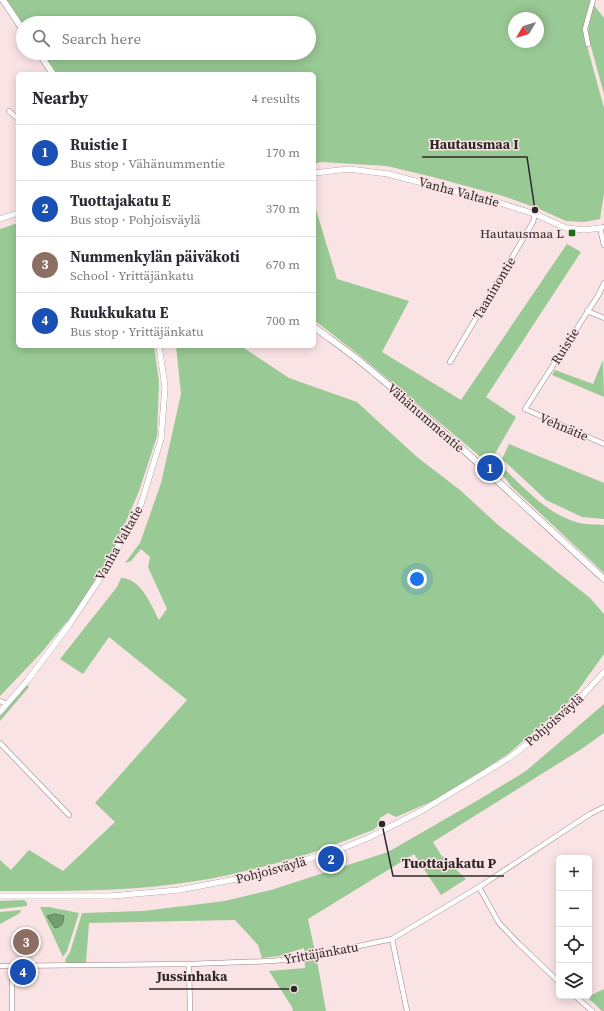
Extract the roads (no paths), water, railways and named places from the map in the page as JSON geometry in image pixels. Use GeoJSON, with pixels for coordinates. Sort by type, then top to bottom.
{"type":"FeatureCollection","features":[{"type":"Feature","properties":{"kind":"main road"},"geometry":{"type":"LineString","coordinates":[[3,0],[16,20]]}},
{"type":"Feature","properties":{"kind":"main road"},"geometry":{"type":"LineString","coordinates":[[44,60],[52,72]]}},
{"type":"Feature","properties":{"kind":"main road","name":"Vähänummentie"},"geometry":{"type":"LineString","coordinates":[[316,328],[374,372],[411,404],[604,579]]}},
{"type":"Feature","properties":{"kind":"street"},"geometry":{"type":"LineString","coordinates":[[588,44],[585,29],[593,0]]}},
{"type":"Feature","properties":{"kind":"street"},"geometry":{"type":"LineString","coordinates":[[9,111],[16,117]]}},
{"type":"Feature","properties":{"kind":"street","name":"Vanha Valtatie"},"geometry":{"type":"LineString","coordinates":[[316,172],[349,169],[388,174],[470,195],[535,214],[566,228],[584,230],[602,227]]}},
{"type":"Feature","properties":{"kind":"street"},"geometry":{"type":"LineString","coordinates":[[0,219],[16,214]]}},
{"type":"Feature","properties":{"kind":"street","name":"Taaninontie"},"geometry":{"type":"LineString","coordinates":[[450,362],[533,222],[535,214]]}},
{"type":"Feature","properties":{"kind":"street"},"geometry":{"type":"LineString","coordinates":[[602,227],[604,244]]}},
{"type":"Feature","properties":{"kind":"street","name":"Ruistie"},"geometry":{"type":"LineString","coordinates":[[525,409],[604,283]]}},
{"type":"Feature","properties":{"kind":"street"},"geometry":{"type":"LineString","coordinates":[[587,311],[604,318]]}},
{"type":"Feature","properties":{"kind":"street","name":"Vanha Valtatie"},"geometry":{"type":"LineString","coordinates":[[0,712],[28,681],[69,625],[105,571],[141,504],[161,438],[165,387],[159,348]]}},
{"type":"Feature","properties":{"kind":"street","name":"Vehnätie"},"geometry":{"type":"LineString","coordinates":[[525,409],[604,444]]}},
{"type":"Feature","properties":{"kind":"street","name":"Pohjoisväylä"},"geometry":{"type":"LineString","coordinates":[[0,896],[111,896],[179,890],[252,876],[341,849],[370,837],[423,810],[509,758],[561,716],[604,672]]}},
{"type":"Feature","properties":{"kind":"street"},"geometry":{"type":"LineString","coordinates":[[0,701],[7,704]]}},
{"type":"Feature","properties":{"kind":"street"},"geometry":{"type":"LineString","coordinates":[[0,743],[69,815]]}},
{"type":"Feature","properties":{"kind":"street","name":"Yrittäjänkatu"},"geometry":{"type":"LineString","coordinates":[[0,966],[188,964],[273,961],[302,958],[392,939],[479,887],[590,814],[604,807]]}},
{"type":"Feature","properties":{"kind":"street"},"geometry":{"type":"LineString","coordinates":[[479,887],[499,923],[556,979]]}},
{"type":"Feature","properties":{"kind":"street"},"geometry":{"type":"LineString","coordinates":[[392,939],[407,1011]]}},
{"type":"Feature","properties":{"kind":"street"},"geometry":{"type":"LineString","coordinates":[[188,964],[190,1011]]}},
{"type":"Feature","properties":{"kind":"street"},"geometry":{"type":"LineString","coordinates":[[12,966],[12,1011]]}},
{"type":"Feature","properties":{"kind":"street"},"geometry":{"type":"LineString","coordinates":[[578,999],[592,1011]]}},
{"type":"Feature","properties":{"kind":"place","name":"Hautausmaa I"},"geometry":{"type":"Point","coordinates":[535,210]}},
{"type":"Feature","properties":{"kind":"place","name":"Hautausmaa L"},"geometry":{"type":"Point","coordinates":[572,233]}},
{"type":"Feature","properties":{"kind":"place","name":"Ruistie I"},"geometry":{"type":"Point","coordinates":[490,468]}},
{"type":"Feature","properties":{"kind":"place","name":"Tuottajakatu P"},"geometry":{"type":"Point","coordinates":[382,824]}},
{"type":"Feature","properties":{"kind":"place","name":"Tuottajakatu E"},"geometry":{"type":"Point","coordinates":[331,859]}},
{"type":"Feature","properties":{"kind":"place","name":"Nummenkylän päiväkoti"},"geometry":{"type":"Point","coordinates":[26,942]}},
{"type":"Feature","properties":{"kind":"place","name":"Ruukkukatu E"},"geometry":{"type":"Point","coordinates":[23,972]}},
{"type":"Feature","properties":{"kind":"place","name":"Jussinhaka"},"geometry":{"type":"Point","coordinates":[294,989]}}]}
